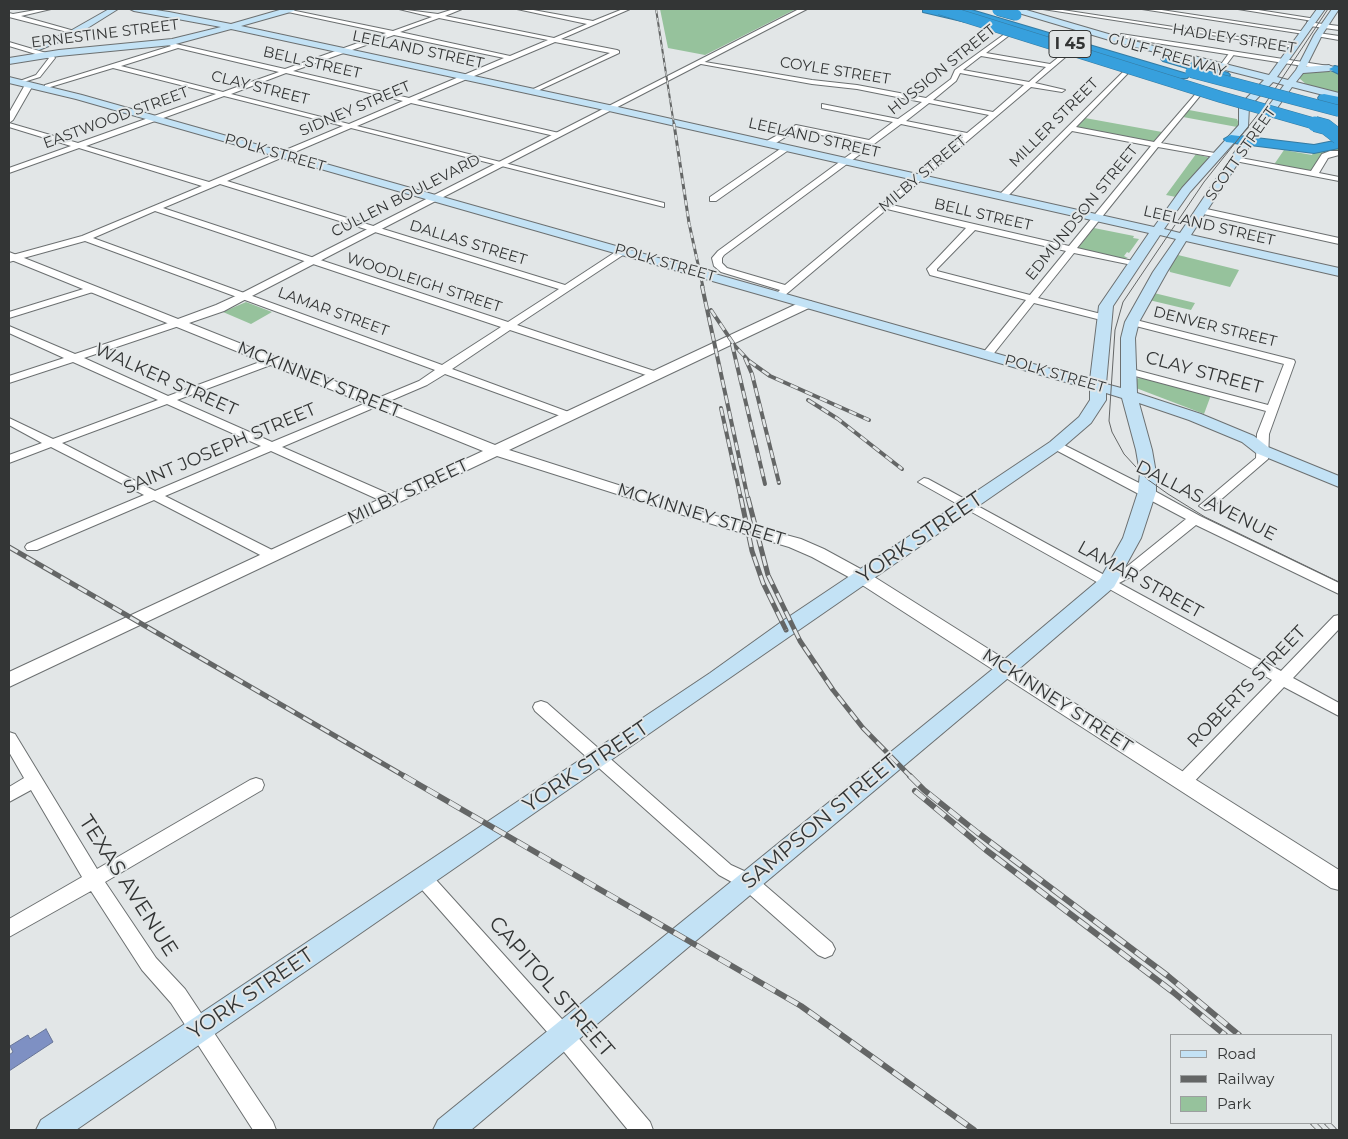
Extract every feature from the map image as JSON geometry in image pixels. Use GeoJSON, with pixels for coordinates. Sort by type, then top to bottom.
{"type":"FeatureCollection","features":[{"type":"Feature","properties":{"kind":"highway"},"geometry":{"type":"LineString","coordinates":[[925,9],[1071,49]]}},
{"type":"Feature","properties":{"kind":"highway"},"geometry":{"type":"LineString","coordinates":[[940,9],[1221,98],[1326,127],[1339,137]]}},
{"type":"Feature","properties":{"kind":"highway","name":"GULF FREEWAY"},"geometry":{"type":"LineString","coordinates":[[958,9],[1071,49],[1339,115]]}},
{"type":"Feature","properties":{"kind":"highway","name":"GULF FREEWAY"},"geometry":{"type":"LineString","coordinates":[[968,9],[1186,77]]}},
{"type":"Feature","properties":{"kind":"highway","name":"GULF FREEWAY"},"geometry":{"type":"LineString","coordinates":[[977,9],[1186,77]]}},
{"type":"Feature","properties":{"kind":"highway"},"geometry":{"type":"LineString","coordinates":[[997,9],[1054,33]]}},
{"type":"Feature","properties":{"kind":"highway"},"geometry":{"type":"LineString","coordinates":[[997,9],[1015,12],[1339,105]]}},
{"type":"Feature","properties":{"kind":"highway"},"geometry":{"type":"LineString","coordinates":[[1087,55],[1339,126]]}},
{"type":"Feature","properties":{"kind":"highway"},"geometry":{"type":"LineString","coordinates":[[1223,71],[1339,101]]}},
{"type":"Feature","properties":{"kind":"highway"},"geometry":{"type":"LineString","coordinates":[[1231,139],[1252,136],[1284,146],[1314,149],[1339,144]]}},
{"type":"Feature","properties":{"kind":"main road"},"geometry":{"type":"LineString","coordinates":[[9,57],[76,32],[114,9]]}},
{"type":"Feature","properties":{"kind":"main road","name":"LEELAND STREET"},"geometry":{"type":"LineString","coordinates":[[134,9],[181,15]]}},
{"type":"Feature","properties":{"kind":"main road","name":"LEELAND STREET"},"geometry":{"type":"LineString","coordinates":[[154,9],[609,108],[1339,272]]}},
{"type":"Feature","properties":{"kind":"main road","name":"ERNESTINE STREET"},"geometry":{"type":"LineString","coordinates":[[9,61],[47,54],[175,44],[289,9]]}},
{"type":"Feature","properties":{"kind":"main road"},"geometry":{"type":"LineString","coordinates":[[925,9],[1008,34],[1071,49],[1128,70],[1186,77],[1235,95],[1242,93],[1258,80],[1252,74]]}},
{"type":"Feature","properties":{"kind":"main road","name":"SCOTT STREET"},"geometry":{"type":"LineString","coordinates":[[1098,386],[1106,306],[1120,282],[1158,232],[1186,190],[1244,125],[1243,110],[1247,103],[1285,61],[1321,9]]}},
{"type":"Feature","properties":{"kind":"main road","name":"SCOTT STREET"},"geometry":{"type":"LineString","coordinates":[[1107,583],[1132,538],[1147,492],[1148,473],[1136,420],[1128,395],[1128,338],[1132,322],[1160,272],[1235,159],[1297,74],[1318,35],[1338,9]]}},
{"type":"Feature","properties":{"kind":"main road"},"geometry":{"type":"LineString","coordinates":[[1015,12],[1122,38],[1223,71],[1273,76]]}},
{"type":"Feature","properties":{"kind":"main road"},"geometry":{"type":"LineString","coordinates":[[1241,72],[1273,76],[1336,70]]}},
{"type":"Feature","properties":{"kind":"main road"},"geometry":{"type":"LineString","coordinates":[[1297,74],[1323,92]]}},
{"type":"Feature","properties":{"kind":"main road","name":"POLK STREET"},"geometry":{"type":"LineString","coordinates":[[9,75],[25,85]]}},
{"type":"Feature","properties":{"kind":"main road"},"geometry":{"type":"LineString","coordinates":[[1186,77],[1201,91],[1339,126]]}},
{"type":"Feature","properties":{"kind":"main road","name":"POLK STREET"},"geometry":{"type":"LineString","coordinates":[[9,80],[79,97],[623,252],[783,292],[807,304],[1098,386],[1169,408],[1339,476]]}},
{"type":"Feature","properties":{"kind":"main road"},"geometry":{"type":"LineString","coordinates":[[1299,116],[1285,111],[1284,107],[1297,92],[1323,92],[1339,96]]}},
{"type":"Feature","properties":{"kind":"main road"},"geometry":{"type":"LineString","coordinates":[[1266,118],[1299,116]]}},
{"type":"Feature","properties":{"kind":"main road","name":"YORK STREET"},"geometry":{"type":"LineString","coordinates":[[51,1130],[1056,446],[1088,416],[1098,400],[1098,386]]}},
{"type":"Feature","properties":{"kind":"main road"},"geometry":{"type":"LineString","coordinates":[[1088,416],[1109,402],[1128,395]]}},
{"type":"Feature","properties":{"kind":"main road"},"geometry":{"type":"LineString","coordinates":[[1136,420],[1148,412],[1169,408]]}},
{"type":"Feature","properties":{"kind":"main road","name":"POLK STREET"},"geometry":{"type":"LineString","coordinates":[[1257,444],[1339,482]]}},
{"type":"Feature","properties":{"kind":"main road","name":"SAMPSON STREET"},"geometry":{"type":"LineString","coordinates":[[448,1130],[1006,669],[1107,583]]}},
{"type":"Feature","properties":{"kind":"street"},"geometry":{"type":"LineString","coordinates":[[10,16],[48,9]]}},
{"type":"Feature","properties":{"kind":"street"},"geometry":{"type":"LineString","coordinates":[[289,9],[511,58]]}},
{"type":"Feature","properties":{"kind":"street"},"geometry":{"type":"LineString","coordinates":[[402,9],[617,52],[531,92]]}},
{"type":"Feature","properties":{"kind":"street","name":"EASTWOOD STREET"},"geometry":{"type":"LineString","coordinates":[[9,171],[459,9]]}},
{"type":"Feature","properties":{"kind":"street"},"geometry":{"type":"LineString","coordinates":[[520,9],[594,23]]}},
{"type":"Feature","properties":{"kind":"street","name":"SIDNEY STREET"},"geometry":{"type":"LineString","coordinates":[[11,257],[85,238],[626,9]]}},
{"type":"Feature","properties":{"kind":"street","name":"CULLEN BOULEVARD"},"geometry":{"type":"LineString","coordinates":[[9,380],[220,308],[804,9]]}},
{"type":"Feature","properties":{"kind":"street"},"geometry":{"type":"LineString","coordinates":[[1046,9],[1295,46]]}},
{"type":"Feature","properties":{"kind":"street"},"geometry":{"type":"LineString","coordinates":[[1122,38],[1122,34],[1148,9],[1304,32]]}},
{"type":"Feature","properties":{"kind":"street"},"geometry":{"type":"LineString","coordinates":[[1205,49],[1241,9],[1311,21],[1324,26],[1339,28]]}},
{"type":"Feature","properties":{"kind":"street"},"geometry":{"type":"LineString","coordinates":[[1046,18],[1058,10]]}},
{"type":"Feature","properties":{"kind":"street"},"geometry":{"type":"LineString","coordinates":[[10,16],[76,32]]}},
{"type":"Feature","properties":{"kind":"street","name":"HUSSION STREET"},"geometry":{"type":"LineString","coordinates":[[783,292],[724,270],[718,264],[717,258],[721,253],[953,82],[958,71],[1008,34]]}},
{"type":"Feature","properties":{"kind":"street"},"geometry":{"type":"LineString","coordinates":[[1318,35],[1339,38]]}},
{"type":"Feature","properties":{"kind":"street","name":"HADLEY STREET"},"geometry":{"type":"LineString","coordinates":[[1122,38],[1285,61],[1297,74]]}},
{"type":"Feature","properties":{"kind":"street"},"geometry":{"type":"LineString","coordinates":[[9,44],[51,56],[51,61],[38,76],[25,85],[9,120]]}},
{"type":"Feature","properties":{"kind":"street"},"geometry":{"type":"LineString","coordinates":[[43,87],[114,66],[175,44]]}},
{"type":"Feature","properties":{"kind":"street","name":"BELL STREET"},"geometry":{"type":"LineString","coordinates":[[175,44],[556,135]]}},
{"type":"Feature","properties":{"kind":"street","name":"MILBY STREET"},"geometry":{"type":"LineString","coordinates":[[783,292],[1071,49]]}},
{"type":"Feature","properties":{"kind":"street"},"geometry":{"type":"LineString","coordinates":[[1223,71],[1232,53]]}},
{"type":"Feature","properties":{"kind":"street"},"geometry":{"type":"LineString","coordinates":[[979,54],[1050,66]]}},
{"type":"Feature","properties":{"kind":"street","name":"COYLE STREET"},"geometry":{"type":"LineString","coordinates":[[701,62],[812,82],[857,87],[994,114]]}},
{"type":"Feature","properties":{"kind":"street","name":"CLAY STREET"},"geometry":{"type":"LineString","coordinates":[[114,66],[660,205]]}},
{"type":"Feature","properties":{"kind":"street","name":"MILLER STREET"},"geometry":{"type":"LineString","coordinates":[[1002,197],[1128,70]]}},
{"type":"Feature","properties":{"kind":"street"},"geometry":{"type":"LineString","coordinates":[[958,71],[1062,90]]}},
{"type":"Feature","properties":{"kind":"street","name":"EDMUNDSON STREET"},"geometry":{"type":"LineString","coordinates":[[987,355],[1096,218],[1201,91]]}},
{"type":"Feature","properties":{"kind":"street"},"geometry":{"type":"LineString","coordinates":[[825,106],[969,136]]}},
{"type":"Feature","properties":{"kind":"street"},"geometry":{"type":"LineString","coordinates":[[9,125],[209,185]]}},
{"type":"Feature","properties":{"kind":"street"},"geometry":{"type":"LineString","coordinates":[[768,144],[794,128],[870,143]]}},
{"type":"Feature","properties":{"kind":"street"},"geometry":{"type":"LineString","coordinates":[[1070,128],[1218,156]]}},
{"type":"Feature","properties":{"kind":"street"},"geometry":{"type":"LineString","coordinates":[[713,199],[786,149]]}},
{"type":"Feature","properties":{"kind":"street"},"geometry":{"type":"LineString","coordinates":[[1314,174],[1325,156],[1330,153],[1339,153]]}},
{"type":"Feature","properties":{"kind":"street"},"geometry":{"type":"LineString","coordinates":[[1235,159],[1339,180]]}},
{"type":"Feature","properties":{"kind":"street","name":"DALLAS STREET"},"geometry":{"type":"LineString","coordinates":[[219,181],[566,288]]}},
{"type":"Feature","properties":{"kind":"street","name":"BELL STREET"},"geometry":{"type":"LineString","coordinates":[[885,206],[1134,264]]}},
{"type":"Feature","properties":{"kind":"street","name":"WOODLEIGH STREET"},"geometry":{"type":"LineString","coordinates":[[154,208],[656,375]]}},
{"type":"Feature","properties":{"kind":"street"},"geometry":{"type":"LineString","coordinates":[[1202,211],[1339,241]]}},
{"type":"Feature","properties":{"kind":"street"},"geometry":{"type":"LineString","coordinates":[[972,227],[932,269],[933,273],[1105,318]]}},
{"type":"Feature","properties":{"kind":"street","name":"LAMAR STREET"},"geometry":{"type":"LineString","coordinates":[[85,238],[570,416]]}},
{"type":"Feature","properties":{"kind":"street","name":"SAINT JOSEPH STREET"},"geometry":{"type":"LineString","coordinates":[[32,547],[423,383],[623,252]]}},
{"type":"Feature","properties":{"kind":"street","name":"MCKINNEY STREET"},"geometry":{"type":"LineString","coordinates":[[11,257],[496,450],[707,518],[795,544],[837,562],[1339,881]]}},
{"type":"Feature","properties":{"kind":"street"},"geometry":{"type":"LineString","coordinates":[[9,315],[93,289]]}},
{"type":"Feature","properties":{"kind":"street","name":"MILBY STREET"},"geometry":{"type":"LineString","coordinates":[[9,680],[807,304]]}},
{"type":"Feature","properties":{"kind":"street","name":"DENVER STREET"},"geometry":{"type":"LineString","coordinates":[[1132,322],[1290,362],[1271,409]]}},
{"type":"Feature","properties":{"kind":"street","name":"WALKER STREET"},"geometry":{"type":"LineString","coordinates":[[9,330],[391,500]]}},
{"type":"Feature","properties":{"kind":"street"},"geometry":{"type":"LineString","coordinates":[[9,459],[272,361]]}},
{"type":"Feature","properties":{"kind":"street","name":"CLAY STREET"},"geometry":{"type":"LineString","coordinates":[[1128,371],[1271,409]]}},
{"type":"Feature","properties":{"kind":"street"},"geometry":{"type":"LineString","coordinates":[[1205,506],[1262,459],[1257,444],[1271,409]]}},
{"type":"Feature","properties":{"kind":"street"},"geometry":{"type":"LineString","coordinates":[[9,421],[273,556]]}},
{"type":"Feature","properties":{"kind":"street","name":"DALLAS AVENUE"},"geometry":{"type":"LineString","coordinates":[[1056,446],[1147,492],[1195,519],[1339,589]]}},
{"type":"Feature","properties":{"kind":"street","name":"LAMAR STREET"},"geometry":{"type":"LineString","coordinates":[[924,482],[1339,710]]}},
{"type":"Feature","properties":{"kind":"street","name":"SAMPSON STREET"},"geometry":{"type":"LineString","coordinates":[[1107,583],[1130,572],[1195,519]]}},
{"type":"Feature","properties":{"kind":"street","name":"ROBERTS STREET"},"geometry":{"type":"LineString","coordinates":[[1183,782],[1339,620]]}},
{"type":"Feature","properties":{"kind":"street"},"geometry":{"type":"LineString","coordinates":[[541,707],[725,870],[748,881],[825,949]]}},
{"type":"Feature","properties":{"kind":"street","name":"TEXAS AVENUE"},"geometry":{"type":"LineString","coordinates":[[9,738],[94,879],[149,964],[178,996],[264,1130]]}},
{"type":"Feature","properties":{"kind":"street"},"geometry":{"type":"LineString","coordinates":[[9,795],[35,780]]}},
{"type":"Feature","properties":{"kind":"street"},"geometry":{"type":"LineString","coordinates":[[9,929],[256,785]]}},
{"type":"Feature","properties":{"kind":"street","name":"CAPITOL STREET"},"geometry":{"type":"LineString","coordinates":[[422,877],[563,1035],[642,1130]]}},
{"type":"Feature","properties":{"kind":"green space"},"geometry":{"type":"Polygon","coordinates":[[[660,9],[796,9],[705,55],[668,48],[660,9]]]}},
{"type":"Feature","properties":{"kind":"green space"},"geometry":{"type":"Polygon","coordinates":[[[1323,70],[1339,73],[1339,94],[1307,85],[1299,78],[1303,72],[1323,70]]]}},
{"type":"Feature","properties":{"kind":"green space"},"geometry":{"type":"Polygon","coordinates":[[[1189,110],[1237,119],[1239,124],[1237,127],[1183,117],[1189,110]]]}},
{"type":"Feature","properties":{"kind":"green space"},"geometry":{"type":"Polygon","coordinates":[[[1085,118],[1162,132],[1152,142],[1077,127],[1085,118]]]}},
{"type":"Feature","properties":{"kind":"green space"},"geometry":{"type":"Polygon","coordinates":[[[1339,148],[1339,152],[1324,153],[1314,173],[1273,166],[1284,150],[1312,155],[1314,151],[1339,148]]]}},
{"type":"Feature","properties":{"kind":"green space"},"geometry":{"type":"Polygon","coordinates":[[[1196,154],[1210,158],[1176,197],[1166,195],[1196,154]]]}},
{"type":"Feature","properties":{"kind":"green space"},"geometry":{"type":"Polygon","coordinates":[[[1094,228],[1134,236],[1133,238],[1139,239],[1129,253],[1127,252],[1124,256],[1128,258],[1121,259],[1079,250],[1078,248],[1094,228]]]}},
{"type":"Feature","properties":{"kind":"green space"},"geometry":{"type":"Polygon","coordinates":[[[1178,255],[1239,270],[1230,287],[1170,272],[1169,268],[1178,255]]]}},
{"type":"Feature","properties":{"kind":"green space"},"geometry":{"type":"Polygon","coordinates":[[[1154,293],[1195,303],[1191,310],[1149,300],[1154,293]]]}},
{"type":"Feature","properties":{"kind":"green space"},"geometry":{"type":"Polygon","coordinates":[[[246,302],[272,312],[251,324],[223,312],[246,302]]]}},
{"type":"Feature","properties":{"kind":"green space"},"geometry":{"type":"Polygon","coordinates":[[[1145,377],[1211,395],[1204,414],[1136,388],[1135,379],[1145,377]]]}},
{"type":"Feature","properties":{"kind":"water"},"geometry":{"type":"Polygon","coordinates":[[[46,1029],[53,1042],[9,1071],[9,1055],[13,1052],[10,1046],[28,1035],[30,1039],[46,1029]]]}},
{"type":"Feature","properties":{"kind":"tram line"},"geometry":{"type":"LineString","coordinates":[[1328,9],[1259,113],[1204,182],[1123,302],[1115,330],[1109,421],[1112,432],[1124,454],[1147,479],[1168,494],[1205,517],[1339,582]]}},
{"type":"Feature","properties":{"kind":"railway"},"geometry":{"type":"LineString","coordinates":[[656,9],[674,125]]}},
{"type":"Feature","properties":{"kind":"railway"},"geometry":{"type":"LineString","coordinates":[[674,124],[689,223],[703,287]]}},
{"type":"Feature","properties":{"kind":"railway"},"geometry":{"type":"LineString","coordinates":[[702,286],[748,499]]}},
{"type":"Feature","properties":{"kind":"railway"},"geometry":{"type":"LineString","coordinates":[[711,310],[735,346],[749,361],[770,376],[869,420]]}},
{"type":"Feature","properties":{"kind":"railway"},"geometry":{"type":"LineString","coordinates":[[732,344],[765,484]]}},
{"type":"Feature","properties":{"kind":"railway"},"geometry":{"type":"LineString","coordinates":[[745,358],[752,374],[779,483]]}},
{"type":"Feature","properties":{"kind":"railway"},"geometry":{"type":"LineString","coordinates":[[808,400],[838,419],[902,469]]}},
{"type":"Feature","properties":{"kind":"railway"},"geometry":{"type":"LineString","coordinates":[[721,408],[741,499]]}},
{"type":"Feature","properties":{"kind":"railway"},"geometry":{"type":"LineString","coordinates":[[741,498],[752,551],[763,583],[786,630]]}},
{"type":"Feature","properties":{"kind":"railway"},"geometry":{"type":"LineString","coordinates":[[748,498],[768,575],[800,641],[833,690],[863,728],[911,777]]}},
{"type":"Feature","properties":{"kind":"railway"},"geometry":{"type":"LineString","coordinates":[[9,547],[406,777]]}},
{"type":"Feature","properties":{"kind":"railway"},"geometry":{"type":"LineString","coordinates":[[404,776],[801,1006],[974,1130]]}},
{"type":"Feature","properties":{"kind":"railway"},"geometry":{"type":"LineString","coordinates":[[911,777],[924,790],[978,833],[1168,976],[1238,1034]]}},
{"type":"Feature","properties":{"kind":"railway"},"geometry":{"type":"LineString","coordinates":[[915,791],[986,850],[1173,992],[1224,1034]]}},
{"type":"Feature","properties":{"kind":"railway"},"geometry":{"type":"LineString","coordinates":[[1314,1124],[1320,1130]]}},
{"type":"Feature","properties":{"kind":"railway"},"geometry":{"type":"LineString","coordinates":[[1328,1124],[1334,1130]]}}]}
